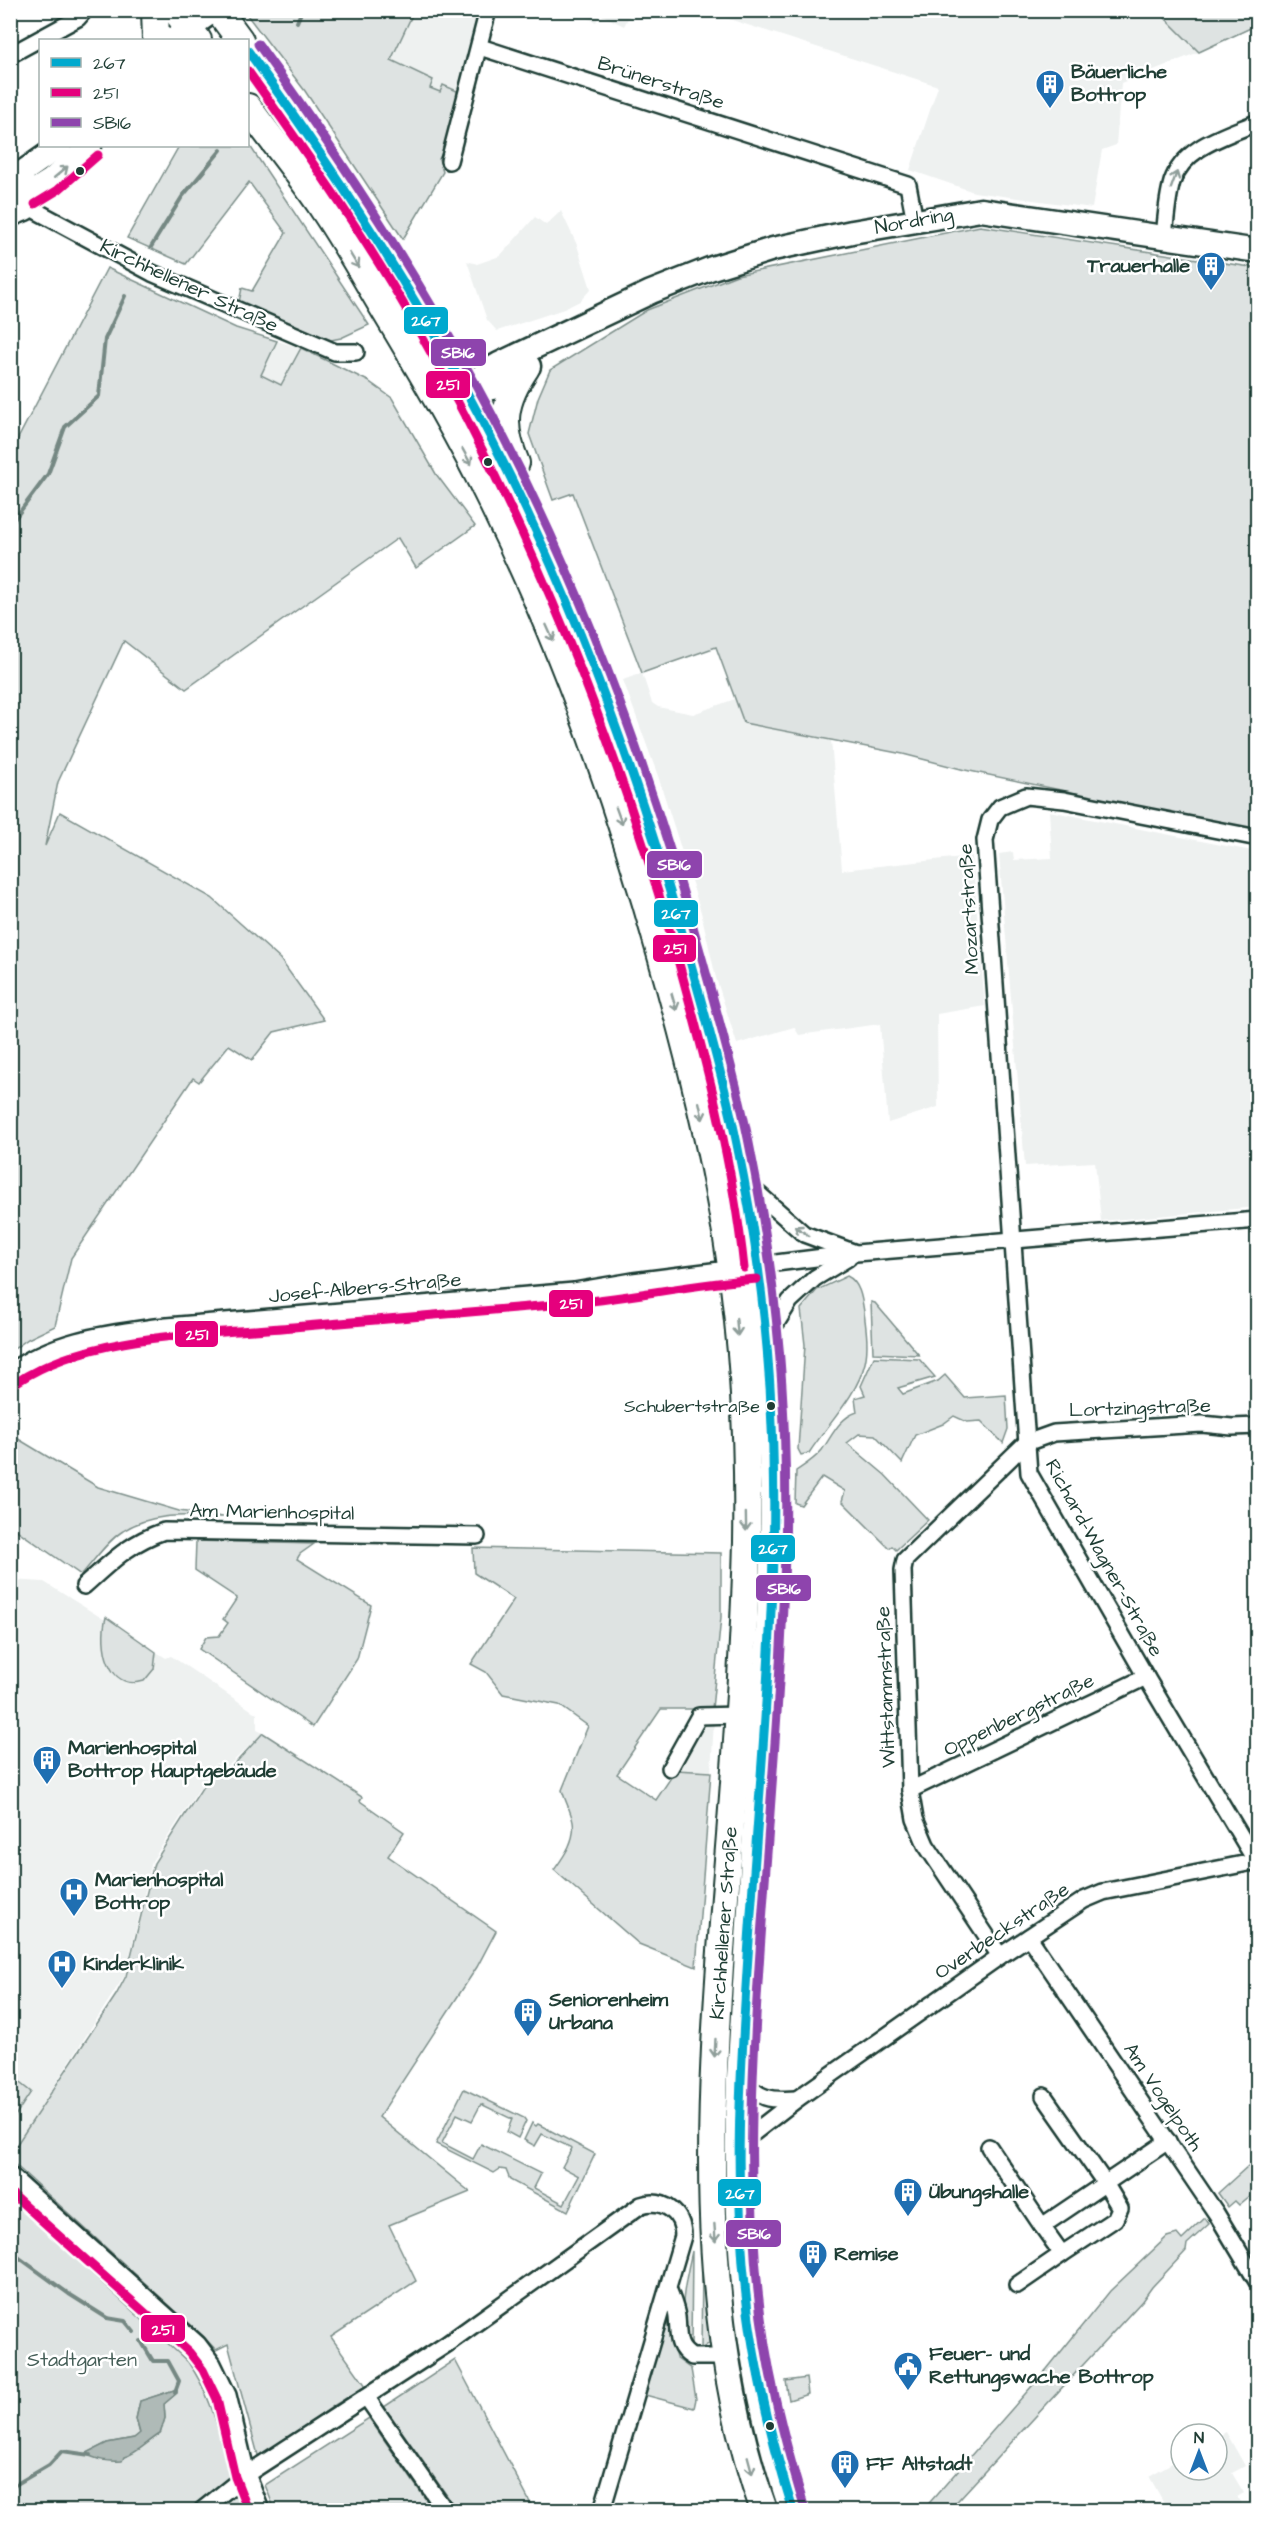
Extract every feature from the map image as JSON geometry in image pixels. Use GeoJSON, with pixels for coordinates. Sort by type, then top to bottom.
{"type":"FeatureCollection","features":[{"type":"Feature","properties":{"kind":"main road"},"geometry":{"type":"LineString","coordinates":[[155,10],[156,39]]}},
{"type":"Feature","properties":{"kind":"main road"},"geometry":{"type":"LineString","coordinates":[[216,10],[239,39]]}},
{"type":"Feature","properties":{"kind":"main road","name":"Kirchhellener Straße"},"geometry":{"type":"LineString","coordinates":[[249,52],[333,171],[421,310],[518,492],[596,673],[651,831],[687,946],[723,1081],[745,1182],[756,1267],[765,1341],[773,1481],[771,1602],[740,2078],[738,2145],[744,2284],[765,2411],[793,2511]]}},
{"type":"Feature","properties":{"kind":"main road","name":"Kirchhellener Straße"},"geometry":{"type":"LineString","coordinates":[[249,108],[318,201],[439,405],[496,510],[565,666],[628,842],[689,1054],[719,1192],[731,1269],[745,1409],[747,1541],[738,1716],[720,1968],[711,2131],[711,2175],[718,2289],[727,2357],[739,2425],[764,2511]]}},
{"type":"Feature","properties":{"kind":"main road"},"geometry":{"type":"LineString","coordinates":[[518,492],[521,474],[507,440],[506,421],[511,397],[526,368]]}},
{"type":"Feature","properties":{"kind":"street"},"geometry":{"type":"LineString","coordinates":[[40,39],[78,18],[85,10]]}},
{"type":"Feature","properties":{"kind":"street"},"geometry":{"type":"LineString","coordinates":[[188,33],[216,10]]}},
{"type":"Feature","properties":{"kind":"street"},"geometry":{"type":"LineString","coordinates":[[449,161],[488,10]]}},
{"type":"Feature","properties":{"kind":"street"},"geometry":{"type":"LineString","coordinates":[[10,56],[39,40]]}},
{"type":"Feature","properties":{"kind":"street","name":"Brünerstraße"},"geometry":{"type":"LineString","coordinates":[[480,47],[908,185],[915,221]]}},
{"type":"Feature","properties":{"kind":"street"},"geometry":{"type":"LineString","coordinates":[[1164,237],[1172,183],[1182,164],[1203,146],[1257,122]]}},
{"type":"Feature","properties":{"kind":"street"},"geometry":{"type":"LineString","coordinates":[[18,194],[59,147]]}},
{"type":"Feature","properties":{"kind":"street"},"geometry":{"type":"LineString","coordinates":[[18,194],[51,180],[89,147]]}},
{"type":"Feature","properties":{"kind":"street","name":"Kirchhellener Straße"},"geometry":{"type":"LineString","coordinates":[[18,194],[152,273],[335,352],[356,352]]}},
{"type":"Feature","properties":{"kind":"street","name":"Nordring"},"geometry":{"type":"LineString","coordinates":[[439,405],[465,391],[493,368],[651,292],[712,268],[763,252],[915,221],[981,210],[1257,251]]}},
{"type":"Feature","properties":{"kind":"street","name":"Nordring"},"geometry":{"type":"LineString","coordinates":[[465,391],[492,388],[526,368],[585,324]]}},
{"type":"Feature","properties":{"kind":"street","name":"Mozartstraße"},"geometry":{"type":"LineString","coordinates":[[1012,1241],[985,850],[986,830],[990,820],[1000,807],[1017,798],[1040,796],[1257,838]]}},
{"type":"Feature","properties":{"kind":"street"},"geometry":{"type":"LineString","coordinates":[[745,1182],[804,1234],[856,1253]]}},
{"type":"Feature","properties":{"kind":"street"},"geometry":{"type":"LineString","coordinates":[[731,1269],[856,1253],[1257,1220]]}},
{"type":"Feature","properties":{"kind":"street","name":"Richard-Wagner-Straße"},"geometry":{"type":"LineString","coordinates":[[1012,1241],[1029,1473],[1146,1677],[1257,1862]]}},
{"type":"Feature","properties":{"kind":"street"},"geometry":{"type":"LineString","coordinates":[[765,1341],[790,1301],[815,1278],[856,1253]]}},
{"type":"Feature","properties":{"kind":"street","name":"Josef-Albers-Straße"},"geometry":{"type":"LineString","coordinates":[[10,1372],[51,1349],[87,1336],[155,1327],[574,1291],[731,1269]]}},
{"type":"Feature","properties":{"kind":"street","name":"Lortzingstraße"},"geometry":{"type":"LineString","coordinates":[[1026,1443],[1054,1432],[1183,1425],[1257,1426]]}},
{"type":"Feature","properties":{"kind":"street","name":"Wittstammstraße"},"geometry":{"type":"LineString","coordinates":[[1000,1956],[926,1845],[915,1819],[910,1790],[903,1570],[905,1560],[1026,1443]]}},
{"type":"Feature","properties":{"kind":"street","name":"Am Marienhospital"},"geometry":{"type":"LineString","coordinates":[[84,1586],[124,1550],[164,1531],[477,1536]]}},
{"type":"Feature","properties":{"kind":"street","name":"Oppenbergstraße"},"geometry":{"type":"LineString","coordinates":[[910,1790],[1146,1677]]}},
{"type":"Feature","properties":{"kind":"street"},"geometry":{"type":"LineString","coordinates":[[670,1768],[699,1716],[738,1716]]}},
{"type":"Feature","properties":{"kind":"street","name":"Overbeckstraße"},"geometry":{"type":"LineString","coordinates":[[738,2145],[797,2099],[1000,1956],[1084,1900],[1103,1892],[1257,1862]]}},
{"type":"Feature","properties":{"kind":"street","name":"Am Vogelpoth"},"geometry":{"type":"LineString","coordinates":[[1029,1937],[1216,2213],[1252,2260],[1257,2283]]}},
{"type":"Feature","properties":{"kind":"street"},"geometry":{"type":"LineString","coordinates":[[740,2078],[750,2088],[773,2100],[797,2099]]}},
{"type":"Feature","properties":{"kind":"street"},"geometry":{"type":"LineString","coordinates":[[1017,2285],[1118,2216],[1119,2203],[1044,2096]]}},
{"type":"Feature","properties":{"kind":"street"},"geometry":{"type":"LineString","coordinates":[[1042,2226],[1168,2141]]}},
{"type":"Feature","properties":{"kind":"street"},"geometry":{"type":"LineString","coordinates":[[989,2147],[1062,2254]]}},
{"type":"Feature","properties":{"kind":"street"},"geometry":{"type":"LineString","coordinates":[[10,2175],[198,2344],[213,2364],[228,2395],[247,2474],[261,2511]]}},
{"type":"Feature","properties":{"kind":"street"},"geometry":{"type":"LineString","coordinates":[[202,2511],[247,2474],[447,2344],[641,2205],[657,2204],[671,2209],[683,2226],[682,2236],[602,2511]]}},
{"type":"Feature","properties":{"kind":"street"},"geometry":{"type":"LineString","coordinates":[[668,2288],[677,2317],[681,2347],[692,2357],[727,2357]]}},
{"type":"Feature","properties":{"kind":"street"},"geometry":{"type":"LineString","coordinates":[[367,2398],[445,2511]]}},
{"type":"Feature","properties":{"kind":"shaded area"},"geometry":{"type":"Polygon","coordinates":[[[414,11],[484,11],[481,20],[477,20],[475,38],[457,91],[444,85],[440,92],[430,88],[433,80],[391,60],[414,11]]]}},
{"type":"Feature","properties":{"kind":"shaded area"},"geometry":{"type":"Polygon","coordinates":[[[572,11],[632,11],[624,26],[600,14],[596,22],[572,11]]]}},
{"type":"Feature","properties":{"kind":"shaded area"},"geometry":{"type":"Polygon","coordinates":[[[704,11],[1158,11],[1199,52],[1121,83],[1116,145],[1102,150],[1092,208],[974,192],[910,170],[938,86],[704,11]]]}},
{"type":"Feature","properties":{"kind":"shaded area"},"geometry":{"type":"Polygon","coordinates":[[[561,211],[577,245],[591,289],[580,301],[564,309],[497,331],[487,320],[467,261],[477,264],[500,256],[535,217],[546,225],[561,211]]]}},
{"type":"Feature","properties":{"kind":"shaded area"},"geometry":{"type":"Polygon","coordinates":[[[277,341],[301,348],[281,386],[261,375],[277,341]]]}},
{"type":"Feature","properties":{"kind":"shaded area"},"geometry":{"type":"Polygon","coordinates":[[[642,673],[652,703],[658,707],[693,714],[735,699],[744,723],[831,740],[842,870],[972,856],[985,1006],[937,1014],[938,1107],[888,1123],[880,1024],[799,1035],[794,1027],[737,1044],[716,978],[701,912],[658,776],[623,680],[642,673]]]}},
{"type":"Feature","properties":{"kind":"shaded area"},"geometry":{"type":"Polygon","coordinates":[[[1049,811],[1257,852],[1257,1207],[1101,1221],[1095,1162],[1025,1166],[999,854],[1013,852],[1014,860],[1052,858],[1049,811]]]}},
{"type":"Feature","properties":{"kind":"shaded area","name":"Marienhospital Bottrop"},"geometry":{"type":"Polygon","coordinates":[[[11,1580],[44,1582],[166,1658],[171,1656],[257,1714],[257,1730],[263,1733],[226,1768],[216,1763],[152,1861],[125,1975],[11,2153],[11,1580]]]}},
{"type":"Feature","properties":{"kind":"shaded area"},"geometry":{"type":"Polygon","coordinates":[[[701,1721],[714,1721],[711,1772],[676,1770],[701,1721]]]}},
{"type":"Feature","properties":{"kind":"shaded area"},"geometry":{"type":"Polygon","coordinates":[[[177,2389],[177,2393],[164,2404],[165,2418],[160,2434],[138,2450],[124,2457],[122,2461],[103,2460],[85,2454],[107,2443],[134,2438],[140,2433],[136,2419],[140,2401],[177,2389]]]}},
{"type":"Feature","properties":{"kind":"shaded area"},"geometry":{"type":"Polygon","coordinates":[[[1229,2437],[1245,2466],[1232,2473],[1244,2493],[1237,2497],[1245,2510],[1168,2510],[1149,2476],[1169,2465],[1169,2482],[1229,2482],[1229,2437]]]}},
{"type":"Feature","properties":{"kind":"green space"},"geometry":{"type":"Polygon","coordinates":[[[244,11],[414,11],[391,60],[433,80],[430,88],[440,92],[443,85],[457,91],[457,94],[453,131],[439,159],[443,172],[403,239],[305,91],[244,11]]]}},
{"type":"Feature","properties":{"kind":"green space"},"geometry":{"type":"Polygon","coordinates":[[[1158,11],[1257,11],[1257,25],[1199,52],[1158,11]]]}},
{"type":"Feature","properties":{"kind":"green space"},"geometry":{"type":"Polygon","coordinates":[[[249,145],[369,325],[341,338],[331,340],[239,302],[242,288],[252,291],[286,233],[249,182],[186,264],[127,238],[178,147],[249,147],[249,145]]]}},
{"type":"Feature","properties":{"kind":"green space"},"geometry":{"type":"Polygon","coordinates":[[[980,226],[1257,268],[1257,831],[965,770],[903,754],[744,723],[716,647],[642,673],[573,493],[553,500],[529,434],[538,398],[550,370],[647,310],[737,275],[980,226]]]}},
{"type":"Feature","properties":{"kind":"green space"},"geometry":{"type":"Polygon","coordinates":[[[107,268],[236,328],[277,341],[261,375],[281,385],[301,348],[368,381],[392,398],[436,474],[475,526],[416,568],[398,538],[186,689],[124,641],[58,782],[45,846],[60,812],[212,898],[280,959],[324,1020],[274,1032],[252,1060],[229,1045],[199,1082],[193,1078],[71,1258],[55,1326],[28,1339],[11,1351],[11,452],[107,268]]]}},
{"type":"Feature","properties":{"kind":"green space"},"geometry":{"type":"Polygon","coordinates":[[[847,1276],[855,1282],[860,1291],[867,1338],[865,1363],[855,1387],[841,1410],[809,1453],[801,1455],[798,1449],[805,1345],[801,1309],[817,1290],[847,1276]]]}},
{"type":"Feature","properties":{"kind":"green space"},"geometry":{"type":"Polygon","coordinates":[[[871,1302],[875,1303],[919,1355],[873,1353],[871,1302]]]}},
{"type":"Feature","properties":{"kind":"green space"},"geometry":{"type":"Polygon","coordinates":[[[874,1357],[919,1359],[935,1377],[898,1388],[903,1394],[938,1381],[945,1375],[965,1398],[1006,1395],[1008,1429],[1003,1443],[981,1421],[967,1422],[954,1416],[943,1424],[915,1435],[902,1463],[875,1435],[859,1434],[847,1443],[885,1475],[928,1520],[896,1550],[892,1546],[889,1548],[842,1501],[845,1491],[822,1477],[801,1505],[795,1503],[796,1471],[819,1453],[845,1418],[857,1412],[855,1398],[865,1395],[861,1386],[874,1357]]]}},
{"type":"Feature","properties":{"kind":"green space"},"geometry":{"type":"Polygon","coordinates":[[[10,1434],[98,1487],[179,1511],[223,1517],[172,1516],[147,1520],[123,1531],[112,1540],[81,1575],[11,1526],[10,1434]]]}},
{"type":"Feature","properties":{"kind":"green space"},"geometry":{"type":"Polygon","coordinates":[[[196,1541],[314,1544],[297,1559],[371,1605],[357,1659],[313,1727],[199,1649],[206,1637],[219,1636],[228,1623],[223,1619],[237,1598],[195,1570],[196,1541]]]}},
{"type":"Feature","properties":{"kind":"green space"},"geometry":{"type":"Polygon","coordinates":[[[473,1548],[721,1553],[721,1617],[712,1709],[661,1709],[617,1774],[656,1800],[676,1770],[711,1772],[696,1967],[639,1944],[554,1870],[568,1848],[573,1835],[572,1818],[562,1790],[588,1726],[559,1705],[503,1694],[486,1672],[471,1664],[514,1599],[474,1573],[473,1548]]]}},
{"type":"Feature","properties":{"kind":"green space"},"geometry":{"type":"Polygon","coordinates":[[[106,1617],[156,1652],[154,1669],[144,1681],[131,1683],[121,1679],[108,1663],[104,1640],[106,1617]]]}},
{"type":"Feature","properties":{"kind":"green space"},"geometry":{"type":"Polygon","coordinates":[[[263,1733],[362,1797],[360,1801],[404,1832],[388,1856],[496,1931],[477,1967],[379,2117],[470,2192],[389,2225],[416,2281],[331,2337],[366,2386],[259,2459],[228,2344],[216,2350],[11,2161],[11,2153],[116,1995],[126,1976],[154,1863],[216,1766],[228,1771],[263,1733]]]}},
{"type":"Feature","properties":{"kind":"green space"},"geometry":{"type":"Polygon","coordinates":[[[11,2076],[31,2092],[11,2122],[11,2076]]]}},
{"type":"Feature","properties":{"kind":"green space"},"geometry":{"type":"Polygon","coordinates":[[[464,2089],[526,2121],[518,2138],[507,2132],[512,2119],[481,2104],[472,2121],[457,2114],[442,2143],[473,2159],[481,2144],[541,2174],[534,2188],[564,2204],[579,2176],[562,2167],[572,2148],[542,2134],[535,2146],[524,2140],[532,2123],[595,2154],[568,2211],[510,2180],[506,2170],[500,2169],[494,2173],[436,2144],[464,2089]]]}},
{"type":"Feature","properties":{"kind":"green space"},"geometry":{"type":"Polygon","coordinates":[[[1257,2158],[1257,2190],[1239,2205],[1235,2201],[1228,2207],[1218,2193],[1257,2158]]]}},
{"type":"Feature","properties":{"kind":"green space","name":"Stadtgarten"},"geometry":{"type":"Polygon","coordinates":[[[10,2198],[188,2362],[208,2398],[230,2473],[244,2510],[11,2510],[10,2198]],[[177,2389],[140,2401],[136,2419],[140,2434],[134,2438],[107,2443],[86,2454],[124,2457],[160,2434],[165,2418],[164,2404],[177,2393],[177,2389]]]}},
{"type":"Feature","properties":{"kind":"green space"},"geometry":{"type":"Polygon","coordinates":[[[1205,2218],[1209,2224],[1187,2244],[1186,2251],[949,2510],[923,2510],[1047,2369],[1110,2291],[1167,2237],[1177,2234],[1182,2240],[1205,2218]]]}},
{"type":"Feature","properties":{"kind":"green space"},"geometry":{"type":"Polygon","coordinates":[[[692,2251],[691,2346],[686,2336],[683,2299],[692,2251]]]}},
{"type":"Feature","properties":{"kind":"green space"},"geometry":{"type":"Polygon","coordinates":[[[702,2271],[711,2342],[701,2349],[702,2271]]]}},
{"type":"Feature","properties":{"kind":"green space"},"geometry":{"type":"Polygon","coordinates":[[[667,2321],[676,2358],[691,2369],[696,2399],[694,2408],[645,2395],[659,2340],[667,2321]]]}},
{"type":"Feature","properties":{"kind":"green space"},"geometry":{"type":"Polygon","coordinates":[[[455,2360],[534,2510],[457,2510],[391,2416],[385,2414],[381,2409],[455,2360]]]}},
{"type":"Feature","properties":{"kind":"green space"},"geometry":{"type":"Polygon","coordinates":[[[806,2378],[808,2394],[789,2400],[786,2381],[806,2378]]]}},
{"type":"Feature","properties":{"kind":"green space"},"geometry":{"type":"Polygon","coordinates":[[[369,2418],[433,2510],[275,2510],[265,2485],[369,2418]]]}},
{"type":"Feature","properties":{"kind":"waterway"},"geometry":{"type":"LineString","coordinates":[[297,22],[302,10]]}},
{"type":"Feature","properties":{"kind":"waterway"},"geometry":{"type":"LineString","coordinates":[[151,247],[182,197],[221,150]]}},
{"type":"Feature","properties":{"kind":"waterway"},"geometry":{"type":"LineString","coordinates":[[10,525],[48,474],[65,427],[99,396],[105,339],[125,296]]}},
{"type":"Feature","properties":{"kind":"waterway"},"geometry":{"type":"LineString","coordinates":[[10,2251],[69,2294],[107,2318],[125,2321],[134,2332]]}},
{"type":"Feature","properties":{"kind":"waterway"},"geometry":{"type":"LineString","coordinates":[[141,2341],[153,2361],[168,2361],[179,2381],[175,2392]]}},
{"type":"Feature","properties":{"kind":"waterway"},"geometry":{"type":"LineString","coordinates":[[10,2488],[49,2465],[62,2451],[90,2455]]}},
{"type":"Feature","properties":{"kind":"transit line","name":"SB16"},"geometry":{"type":"LineString","coordinates":[[258,44],[345,168],[425,295],[475,383],[545,522],[606,666],[658,813],[682,887],[743,1116],[758,1189],[773,1291],[782,1396],[786,1500],[781,1656],[754,2048],[753,2210],[758,2291],[765,2346],[782,2427],[804,2506]]}},
{"type":"Feature","properties":{"kind":"transit line","name":"267"},"geometry":{"type":"LineString","coordinates":[[249,52],[335,175],[441,345],[501,458],[535,529],[595,672],[647,819],[671,893],[732,1122],[747,1195],[762,1297],[771,1401],[774,1505],[769,1660],[742,2052],[739,2133],[740,2214],[746,2295],[754,2350],[777,2457],[793,2510]]}},
{"type":"Feature","properties":{"kind":"transit line","name":"251"},"geometry":{"type":"LineString","coordinates":[[249,72],[353,223],[411,317],[493,471],[564,630],[626,793],[678,960],[726,1151],[744,1268]]}},
{"type":"Feature","properties":{"kind":"transit line","name":"251"},"geometry":{"type":"LineString","coordinates":[[35,204],[58,190],[98,155]]}},
{"type":"Feature","properties":{"kind":"transit line","name":"251"},"geometry":{"type":"LineString","coordinates":[[17,1382],[47,1366],[80,1353],[150,1339],[564,1304],[757,1279]]}},
{"type":"Feature","properties":{"kind":"transit line","name":"251"},"geometry":{"type":"LineString","coordinates":[[10,2192],[189,2352],[203,2370],[217,2399],[235,2477],[248,2510]]}},
{"type":"Feature","properties":{"kind":"place","name":"Bäuerliche Bottrop"},"geometry":{"type":"Point","coordinates":[1050,110]}},
{"type":"Feature","properties":{"kind":"place","name":"Trauerhalle"},"geometry":{"type":"Point","coordinates":[1211,292]}},
{"type":"Feature","properties":{"kind":"place","name":"Schubertstraße"},"geometry":{"type":"Point","coordinates":[771,1406]}},
{"type":"Feature","properties":{"kind":"place","name":"Marienhospital Bottrop Hauptgebäude"},"geometry":{"type":"Point","coordinates":[47,1786]}},
{"type":"Feature","properties":{"kind":"place","name":"Marienhospital Bottrop"},"geometry":{"type":"Point","coordinates":[74,1918]}},
{"type":"Feature","properties":{"kind":"place","name":"Kinderklinik"},"geometry":{"type":"Point","coordinates":[62,1990]}},
{"type":"Feature","properties":{"kind":"place","name":"Seniorenheim Urbana"},"geometry":{"type":"Point","coordinates":[528,2038]}},
{"type":"Feature","properties":{"kind":"place","name":"Übungshalle"},"geometry":{"type":"Point","coordinates":[908,2218]}},
{"type":"Feature","properties":{"kind":"place","name":"Remise"},"geometry":{"type":"Point","coordinates":[813,2280]}},
{"type":"Feature","properties":{"kind":"place","name":"Feuer- und Rettungswache Bottrop"},"geometry":{"type":"Point","coordinates":[908,2392]}},
{"type":"Feature","properties":{"kind":"place","name":"FF Altstadt"},"geometry":{"type":"Point","coordinates":[845,2490]}}]}
